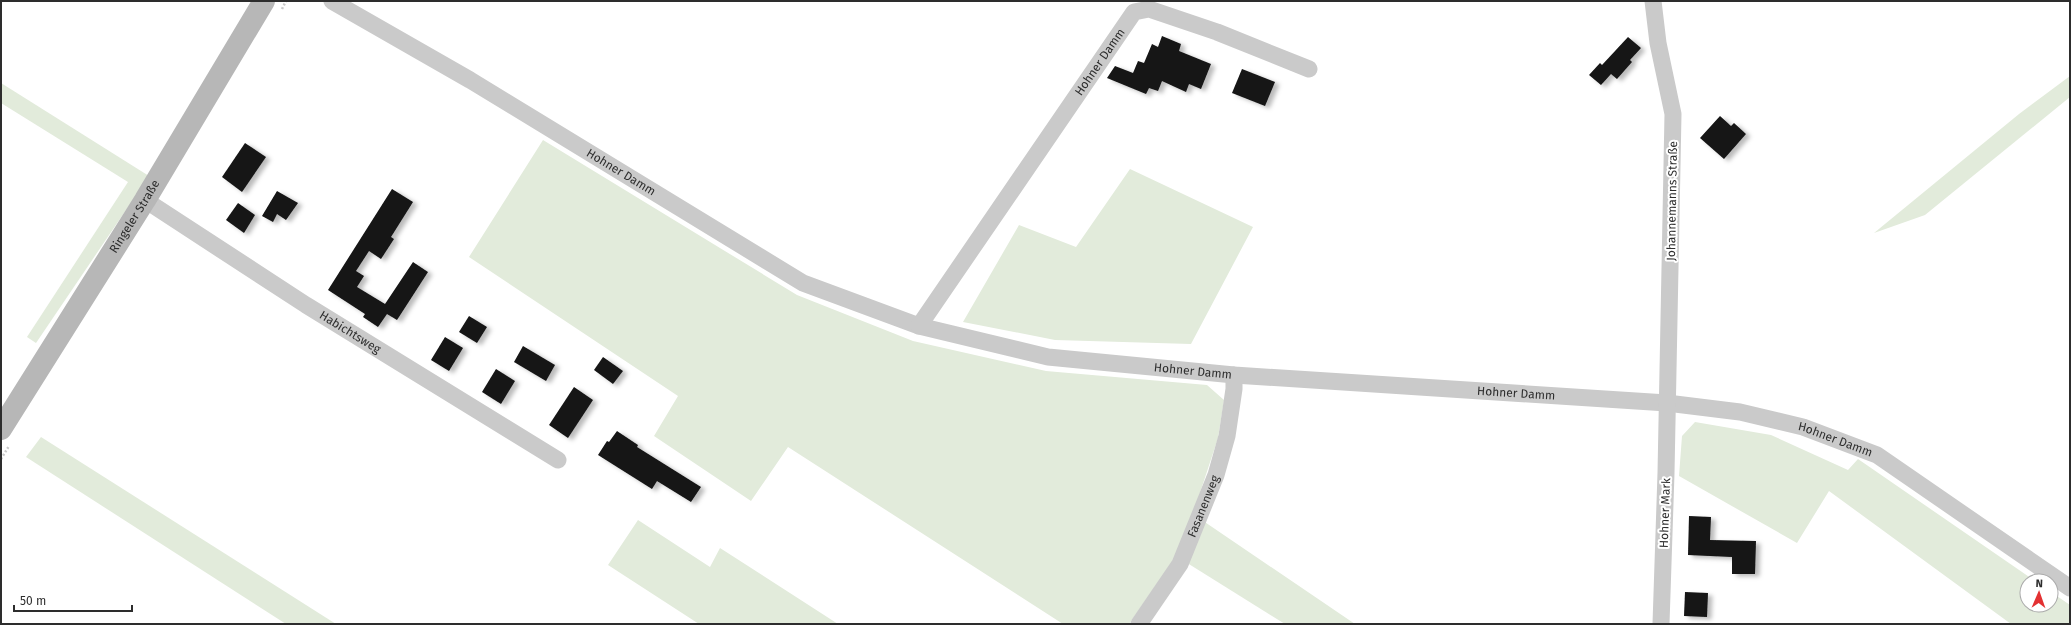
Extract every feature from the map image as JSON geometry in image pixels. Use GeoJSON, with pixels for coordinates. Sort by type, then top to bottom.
{"type":"FeatureCollection","features":[{"type":"Feature","properties":{"kind":"street","name":"Ringeler Straße"},"geometry":{"type":"LineString","coordinates":[[1,428],[145,200],[264,1]]}},
{"type":"Feature","properties":{"kind":"street","name":"Hohner Damm"},"geometry":{"type":"LineString","coordinates":[[332,1],[470,80],[803,283],[919,326],[1048,357],[1234,375],[1667,403],[1740,412],[1803,427],[1877,455],[2070,588]]}},
{"type":"Feature","properties":{"kind":"street","name":"Johannemanns Straße"},"geometry":{"type":"LineString","coordinates":[[1652,1],[1658,43],[1673,114],[1667,403]]}},
{"type":"Feature","properties":{"kind":"street","name":"Hohner Damm"},"geometry":{"type":"LineString","coordinates":[[919,326],[1134,12],[1149,9],[1217,32],[1309,70]]}},
{"type":"Feature","properties":{"kind":"street","name":"Habichtsweg"},"geometry":{"type":"LineString","coordinates":[[145,200],[306,305],[558,460]]}},
{"type":"Feature","properties":{"kind":"street","name":"Fasanenweg"},"geometry":{"type":"LineString","coordinates":[[1139,624],[1180,564],[1216,476],[1227,436],[1234,389],[1234,375]]}},
{"type":"Feature","properties":{"kind":"street","name":"Hohner Mark"},"geometry":{"type":"LineString","coordinates":[[1661,624],[1667,403]]}},
{"type":"Feature","properties":{"kind":"green space"},"geometry":{"type":"Polygon","coordinates":[[[2070,76],[2070,97],[1925,215],[1874,233],[2019,114],[2070,76]]]}},
{"type":"Feature","properties":{"kind":"green space"},"geometry":{"type":"Polygon","coordinates":[[[1,83],[149,176],[36,343],[27,337],[128,182],[1,103],[1,83]]]}},
{"type":"Feature","properties":{"kind":"green space"},"geometry":{"type":"Polygon","coordinates":[[[543,140],[797,295],[913,341],[1046,371],[1207,385],[1224,400],[1218,438],[1193,514],[1355,624],[1285,624],[1176,556],[1129,624],[1063,624],[788,447],[751,501],[654,436],[678,396],[469,257],[543,140]]]}},
{"type":"Feature","properties":{"kind":"green space"},"geometry":{"type":"Polygon","coordinates":[[[1130,169],[1253,227],[1191,344],[1055,340],[963,322],[1019,225],[1076,247],[1130,169]]]}},
{"type":"Feature","properties":{"kind":"green space"},"geometry":{"type":"Polygon","coordinates":[[[1695,422],[1771,435],[1848,470],[1858,459],[2023,573],[2019,573],[2019,613],[2059,613],[2059,597],[2070,605],[2070,624],[2011,624],[1829,491],[1797,543],[1679,476],[1682,436],[1695,422]]]}},
{"type":"Feature","properties":{"kind":"green space"},"geometry":{"type":"Polygon","coordinates":[[[41,437],[336,624],[286,624],[26,457],[41,437]]]}},
{"type":"Feature","properties":{"kind":"green space"},"geometry":{"type":"Polygon","coordinates":[[[638,520],[710,567],[720,548],[838,624],[699,624],[608,565],[638,520]]]}},
{"type":"Feature","properties":{"kind":"building"},"geometry":{"type":"Polygon","coordinates":[[[1162,36],[1181,44],[1179,51],[1211,64],[1201,89],[1189,84],[1186,92],[1162,81],[1158,91],[1149,88],[1146,94],[1107,78],[1115,66],[1133,73],[1138,61],[1144,63],[1152,44],[1158,47],[1162,36]]]}},
{"type":"Feature","properties":{"kind":"building"},"geometry":{"type":"Polygon","coordinates":[[[1628,37],[1641,48],[1630,60],[1632,62],[1617,79],[1611,74],[1601,85],[1589,75],[1600,63],[1602,65],[1628,37]]]}},
{"type":"Feature","properties":{"kind":"building"},"geometry":{"type":"Polygon","coordinates":[[[1242,69],[1275,82],[1265,106],[1232,93],[1242,69]]]}},
{"type":"Feature","properties":{"kind":"building"},"geometry":{"type":"Polygon","coordinates":[[[1720,116],[1731,126],[1734,123],[1746,134],[1724,159],[1700,138],[1720,116]]]}},
{"type":"Feature","properties":{"kind":"building"},"geometry":{"type":"Polygon","coordinates":[[[245,143],[266,157],[242,192],[222,177],[245,143]]]}},
{"type":"Feature","properties":{"kind":"building"},"geometry":{"type":"Polygon","coordinates":[[[392,189],[413,202],[391,237],[394,239],[381,259],[369,251],[356,271],[364,276],[357,287],[385,304],[413,262],[428,272],[397,320],[387,314],[378,327],[363,317],[365,314],[328,290],[392,189]]]}},
{"type":"Feature","properties":{"kind":"building"},"geometry":{"type":"Polygon","coordinates":[[[277,191],[298,203],[286,220],[277,214],[273,222],[262,216],[277,191]]]}},
{"type":"Feature","properties":{"kind":"building"},"geometry":{"type":"Polygon","coordinates":[[[238,203],[255,215],[244,233],[226,220],[238,203]]]}},
{"type":"Feature","properties":{"kind":"building"},"geometry":{"type":"Polygon","coordinates":[[[469,316],[487,327],[477,343],[459,332],[469,316]]]}},
{"type":"Feature","properties":{"kind":"building"},"geometry":{"type":"Polygon","coordinates":[[[445,337],[463,348],[449,371],[431,360],[445,337]]]}},
{"type":"Feature","properties":{"kind":"building"},"geometry":{"type":"Polygon","coordinates":[[[523,346],[555,365],[546,381],[514,362],[523,346]]]}},
{"type":"Feature","properties":{"kind":"building"},"geometry":{"type":"Polygon","coordinates":[[[603,357],[623,371],[613,384],[594,370],[603,357]]]}},
{"type":"Feature","properties":{"kind":"building"},"geometry":{"type":"Polygon","coordinates":[[[496,369],[515,381],[501,404],[482,392],[496,369]]]}},
{"type":"Feature","properties":{"kind":"building"},"geometry":{"type":"Polygon","coordinates":[[[574,387],[593,400],[568,438],[549,425],[574,387]]]}},
{"type":"Feature","properties":{"kind":"building"},"geometry":{"type":"Polygon","coordinates":[[[617,431],[638,445],[637,447],[701,487],[691,502],[657,481],[652,489],[598,455],[607,441],[609,442],[617,431]]]}},
{"type":"Feature","properties":{"kind":"building"},"geometry":{"type":"Polygon","coordinates":[[[1689,516],[1711,517],[1710,540],[1756,541],[1755,574],[1732,574],[1732,557],[1688,555],[1689,516]]]}},
{"type":"Feature","properties":{"kind":"building"},"geometry":{"type":"Polygon","coordinates":[[[1685,592],[1708,593],[1707,617],[1684,616],[1685,592]]]}}]}
